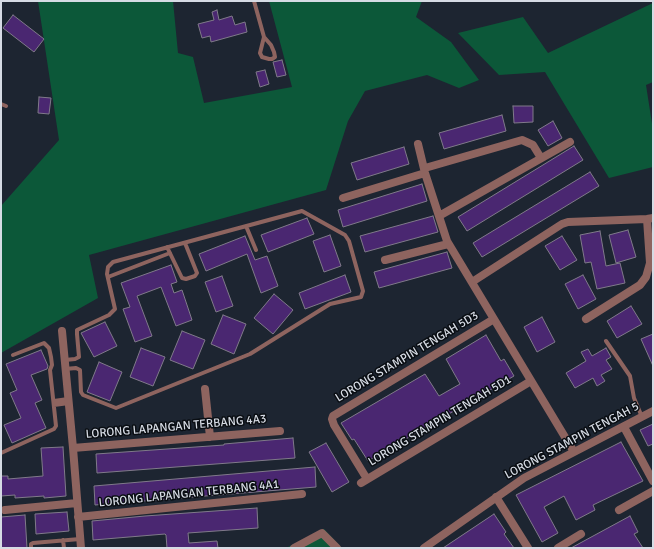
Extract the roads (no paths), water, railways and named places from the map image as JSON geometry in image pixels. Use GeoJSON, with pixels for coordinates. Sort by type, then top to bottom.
{"type":"FeatureCollection","features":[{"type":"Feature","properties":{"kind":"street"},"geometry":{"type":"LineString","coordinates":[[343,198],[522,140],[533,145],[540,158]]}},
{"type":"Feature","properties":{"kind":"street"},"geometry":{"type":"LineString","coordinates":[[439,216],[570,142]]}},
{"type":"Feature","properties":{"kind":"street"},"geometry":{"type":"LineString","coordinates":[[418,144],[448,244],[574,452]]}},
{"type":"Feature","properties":{"kind":"street"},"geometry":{"type":"LineString","coordinates":[[472,282],[562,224],[568,222],[650,219],[650,263],[646,277],[640,285],[586,319]]}},
{"type":"Feature","properties":{"kind":"street"},"geometry":{"type":"LineString","coordinates":[[385,260],[448,244]]}},
{"type":"Feature","properties":{"kind":"street","name":"LORONG STAMPIN TENGAH 5D3"},"geometry":{"type":"LineString","coordinates":[[364,481],[334,425],[332,418],[494,319]]}},
{"type":"Feature","properties":{"kind":"street"},"geometry":{"type":"LineString","coordinates":[[62,331],[81,548]]}},
{"type":"Feature","properties":{"kind":"street","name":"LORONG STAMPIN TENGAH 5D1"},"geometry":{"type":"LineString","coordinates":[[364,481],[531,380]]}},
{"type":"Feature","properties":{"kind":"street"},"geometry":{"type":"LineString","coordinates":[[205,389],[210,436]]}},
{"type":"Feature","properties":{"kind":"street","name":"LORONG STAMPIN TENGAH 5"},"geometry":{"type":"LineString","coordinates":[[424,548],[524,478],[653,411]]}},
{"type":"Feature","properties":{"kind":"street"},"geometry":{"type":"LineString","coordinates":[[624,427],[653,481]]}},
{"type":"Feature","properties":{"kind":"street","name":"LORONG LAPANGAN TERBANG 4A3"},"geometry":{"type":"LineString","coordinates":[[73,448],[280,431]]}},
{"type":"Feature","properties":{"kind":"street"},"geometry":{"type":"LineString","coordinates":[[619,510],[653,491]]}},
{"type":"Feature","properties":{"kind":"street","name":"LORONG LAPANGAN TERBANG 4A1"},"geometry":{"type":"LineString","coordinates":[[78,517],[302,494]]}},
{"type":"Feature","properties":{"kind":"street"},"geometry":{"type":"LineString","coordinates":[[496,497],[528,548]]}},
{"type":"Feature","properties":{"kind":"street"},"geometry":{"type":"LineString","coordinates":[[5,510],[77,503]]}},
{"type":"Feature","properties":{"kind":"street"},"geometry":{"type":"LineString","coordinates":[[294,548],[322,533],[337,548]]}},
{"type":"Feature","properties":{"kind":"street"},"geometry":{"type":"LineString","coordinates":[[558,548],[581,534]]}},
{"type":"Feature","properties":{"kind":"lane"},"geometry":{"type":"LineString","coordinates":[[254,1],[264,37],[271,45],[274,52],[275,57],[272,59],[266,59],[260,55],[264,37]]}},
{"type":"Feature","properties":{"kind":"lane"},"geometry":{"type":"LineString","coordinates":[[1,104],[6,106]]}},
{"type":"Feature","properties":{"kind":"lane"},"geometry":{"type":"LineString","coordinates":[[304,212],[345,235],[349,241],[363,295],[360,298],[330,304],[250,354],[116,408],[83,395],[81,392],[80,370],[65,364],[79,357],[76,334],[77,330],[109,315],[114,311],[115,306],[108,277],[108,267],[113,262],[304,212]]}},
{"type":"Feature","properties":{"kind":"lane"},"geometry":{"type":"LineString","coordinates":[[246,226],[256,250]]}},
{"type":"Feature","properties":{"kind":"lane"},"geometry":{"type":"LineString","coordinates":[[167,247],[183,279],[186,280],[197,275],[197,272],[185,243]]}},
{"type":"Feature","properties":{"kind":"lane"},"geometry":{"type":"LineString","coordinates":[[108,277],[170,253]]}},
{"type":"Feature","properties":{"kind":"lane"},"geometry":{"type":"LineString","coordinates":[[606,341],[630,376],[634,398],[642,417]]}},
{"type":"Feature","properties":{"kind":"lane"},"geometry":{"type":"LineString","coordinates":[[1,453],[55,428],[50,370],[52,365],[49,348],[46,344],[42,344],[13,355]]}},
{"type":"Feature","properties":{"kind":"lane"},"geometry":{"type":"LineString","coordinates":[[54,403],[68,401]]}},
{"type":"Feature","properties":{"kind":"lane"},"geometry":{"type":"LineString","coordinates":[[31,548],[31,544],[33,543],[80,539]]}},
{"type":"Feature","properties":{"kind":"lane"},"geometry":{"type":"LineString","coordinates":[[63,540],[64,548]]}}]}
